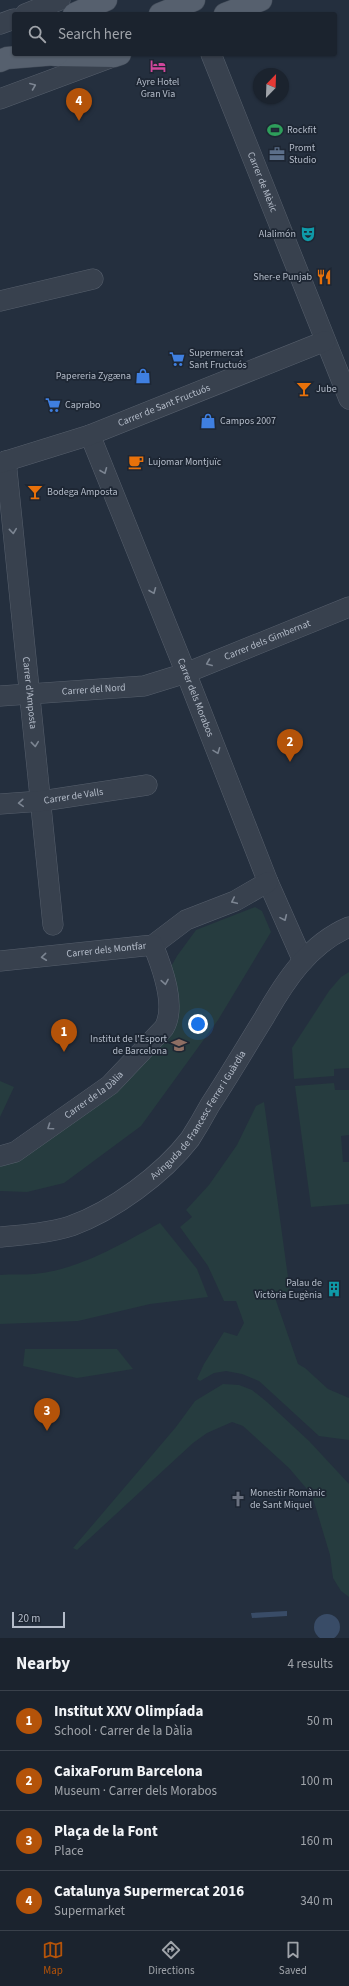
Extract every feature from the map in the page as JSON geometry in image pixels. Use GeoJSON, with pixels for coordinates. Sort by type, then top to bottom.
{"type":"FeatureCollection","features":[{"type":"Feature","properties":{"kind":"main road"},"geometry":{"type":"LineString","coordinates":[[79,12],[106,0]]}},
{"type":"Feature","properties":{"kind":"main road"},"geometry":{"type":"LineString","coordinates":[[165,12],[194,0]]}},
{"type":"Feature","properties":{"kind":"main road"},"geometry":{"type":"LineString","coordinates":[[230,12],[261,0]]}},
{"type":"Feature","properties":{"kind":"main road"},"geometry":{"type":"LineString","coordinates":[[7,57],[23,56]]}},
{"type":"Feature","properties":{"kind":"street"},"geometry":{"type":"LineString","coordinates":[[30,12],[60,0]]}},
{"type":"Feature","properties":{"kind":"street"},"geometry":{"type":"LineString","coordinates":[[0,24],[12,19]]}},
{"type":"Feature","properties":{"kind":"street"},"geometry":{"type":"LineString","coordinates":[[0,99],[114,56]]}},
{"type":"Feature","properties":{"kind":"street","name":"Carrer de Mèxic"},"geometry":{"type":"LineString","coordinates":[[212,56],[349,399]]}},
{"type":"Feature","properties":{"kind":"street"},"geometry":{"type":"LineString","coordinates":[[0,301],[93,279]]}},
{"type":"Feature","properties":{"kind":"street","name":"Carrer de Sant Fructuós"},"geometry":{"type":"LineString","coordinates":[[3,462],[90,435],[325,341]]}},
{"type":"Feature","properties":{"kind":"street","name":"Carrer dels Morabos"},"geometry":{"type":"LineString","coordinates":[[90,435],[268,882],[303,961]]}},
{"type":"Feature","properties":{"kind":"street","name":"Carrer d'Amposta"},"geometry":{"type":"LineString","coordinates":[[3,462],[42,801],[53,925]]}},
{"type":"Feature","properties":{"kind":"street","name":"Carrer dels Gimbernat"},"geometry":{"type":"LineString","coordinates":[[186,673],[349,607]]}},
{"type":"Feature","properties":{"kind":"street","name":"Carrer del Nord"},"geometry":{"type":"LineString","coordinates":[[0,696],[144,686],[186,673]]}},
{"type":"Feature","properties":{"kind":"street","name":"Carrer de Valls"},"geometry":{"type":"LineString","coordinates":[[0,804],[42,801],[147,785]]}},
{"type":"Feature","properties":{"kind":"street","name":"Carrer dels Montfar"},"geometry":{"type":"LineString","coordinates":[[0,961],[153,945],[186,920],[235,901],[268,882]]}},
{"type":"Feature","properties":{"kind":"street","name":"Avinguda de Francesc Ferrer i Guàrdia"},"geometry":{"type":"LineString","coordinates":[[0,1237],[33,1234],[71,1226],[103,1210],[137,1189],[165,1165],[189,1139],[267,1012],[303,961],[317,946],[334,934],[349,927]]}},
{"type":"Feature","properties":{"kind":"street","name":"Carrer de la Dàlia"},"geometry":{"type":"LineString","coordinates":[[0,1156],[15,1152],[110,1085],[164,1028],[169,1020],[169,1002],[162,968],[153,945]]}},
{"type":"Feature","properties":{"kind":"green space"},"geometry":{"type":"Polygon","coordinates":[[[255,907],[262,911],[271,932],[218,1020],[141,1126],[64,1183],[27,1192],[0,1191],[0,1163],[149,1055],[167,1039],[171,1033],[169,970],[177,956],[196,930],[255,907]]]}},
{"type":"Feature","properties":{"kind":"green space"},"geometry":{"type":"Polygon","coordinates":[[[349,972],[349,1068],[334,1069],[334,1076],[294,1079],[292,1048],[329,991],[341,977],[349,972]]]}},
{"type":"Feature","properties":{"kind":"green space"},"geometry":{"type":"Polygon","coordinates":[[[0,1081],[14,1087],[0,1117],[0,1081]]]}},
{"type":"Feature","properties":{"kind":"green space"},"geometry":{"type":"Polygon","coordinates":[[[334,1083],[335,1090],[349,1090],[349,1135],[341,1136],[343,1162],[349,1162],[349,1204],[311,1207],[295,1086],[334,1083]]]}},
{"type":"Feature","properties":{"kind":"green space"},"geometry":{"type":"Polygon","coordinates":[[[264,1102],[290,1292],[273,1292],[298,1364],[305,1368],[328,1389],[349,1398],[349,1440],[319,1436],[259,1381],[242,1374],[226,1371],[214,1373],[200,1381],[197,1379],[204,1364],[224,1332],[237,1336],[244,1323],[236,1301],[224,1301],[208,1266],[180,1227],[192,1217],[186,1210],[209,1185],[237,1145],[256,1106],[264,1102]]]}},
{"type":"Feature","properties":{"kind":"green space"},"geometry":{"type":"Polygon","coordinates":[[[160,1223],[197,1269],[208,1297],[150,1304],[78,1321],[0,1324],[0,1275],[51,1272],[83,1262],[160,1223]]]}},
{"type":"Feature","properties":{"kind":"green space"},"geometry":{"type":"Polygon","coordinates":[[[25,1349],[117,1349],[133,1369],[77,1378],[23,1366],[25,1349]]]}},
{"type":"Feature","properties":{"kind":"green space"},"geometry":{"type":"Polygon","coordinates":[[[223,1384],[239,1385],[252,1390],[309,1441],[349,1484],[349,1597],[341,1591],[333,1578],[330,1555],[312,1495],[289,1468],[243,1426],[232,1422],[207,1433],[193,1443],[77,1550],[73,1548],[176,1427],[195,1401],[223,1384]]]}},
{"type":"Feature","properties":{"kind":"water"},"geometry":{"type":"Polygon","coordinates":[[[287,1611],[287,1616],[252,1618],[251,1613],[287,1611]]]}},
{"type":"Feature","properties":{"kind":"water"},"geometry":{"type":"Polygon","coordinates":[[[322,1615],[332,1615],[339,1622],[339,1632],[333,1638],[321,1638],[315,1632],[315,1622],[322,1615]]]}},
{"type":"Feature","properties":{"kind":"place","name":"Ayre Hotel Gran Via"},"geometry":{"type":"Point","coordinates":[158,66]}},
{"type":"Feature","properties":{"kind":"place","name":"Catalunya Supermercat 2016"},"geometry":{"type":"Point","coordinates":[79,121]}},
{"type":"Feature","properties":{"kind":"place","name":"Rockfit"},"geometry":{"type":"Point","coordinates":[275,130]}},
{"type":"Feature","properties":{"kind":"place","name":"Promt Studio"},"geometry":{"type":"Point","coordinates":[277,154]}},
{"type":"Feature","properties":{"kind":"place","name":"Alalimón"},"geometry":{"type":"Point","coordinates":[308,234]}},
{"type":"Feature","properties":{"kind":"place","name":"Sher-e Punjab"},"geometry":{"type":"Point","coordinates":[324,277]}},
{"type":"Feature","properties":{"kind":"place","name":"Supermercat Sant Fructuós"},"geometry":{"type":"Point","coordinates":[177,359]}},
{"type":"Feature","properties":{"kind":"place","name":"Papereria Zygæna"},"geometry":{"type":"Point","coordinates":[143,376]}},
{"type":"Feature","properties":{"kind":"place","name":"Jube"},"geometry":{"type":"Point","coordinates":[304,389]}},
{"type":"Feature","properties":{"kind":"place","name":"Caprabo"},"geometry":{"type":"Point","coordinates":[53,405]}},
{"type":"Feature","properties":{"kind":"place","name":"Campos 2007"},"geometry":{"type":"Point","coordinates":[208,421]}},
{"type":"Feature","properties":{"kind":"place","name":"Lujomar Montjuïc"},"geometry":{"type":"Point","coordinates":[136,462]}},
{"type":"Feature","properties":{"kind":"place","name":"Bodega Amposta"},"geometry":{"type":"Point","coordinates":[35,492]}},
{"type":"Feature","properties":{"kind":"place","name":"CaixaForum Barcelona"},"geometry":{"type":"Point","coordinates":[290,762]}},
{"type":"Feature","properties":{"kind":"place","name":"Institut de l'Esport de Barcelona"},"geometry":{"type":"Point","coordinates":[179,1045]}},
{"type":"Feature","properties":{"kind":"place","name":"Institut XXV Olimpíada"},"geometry":{"type":"Point","coordinates":[64,1052]}},
{"type":"Feature","properties":{"kind":"place","name":"Palau de Victòria Eugènia"},"geometry":{"type":"Point","coordinates":[334,1289]}},
{"type":"Feature","properties":{"kind":"place","name":"Plaça de la Font"},"geometry":{"type":"Point","coordinates":[47,1431]}},
{"type":"Feature","properties":{"kind":"place","name":"Monestir Romànic de Sant Miquel"},"geometry":{"type":"Point","coordinates":[238,1499]}}]}
